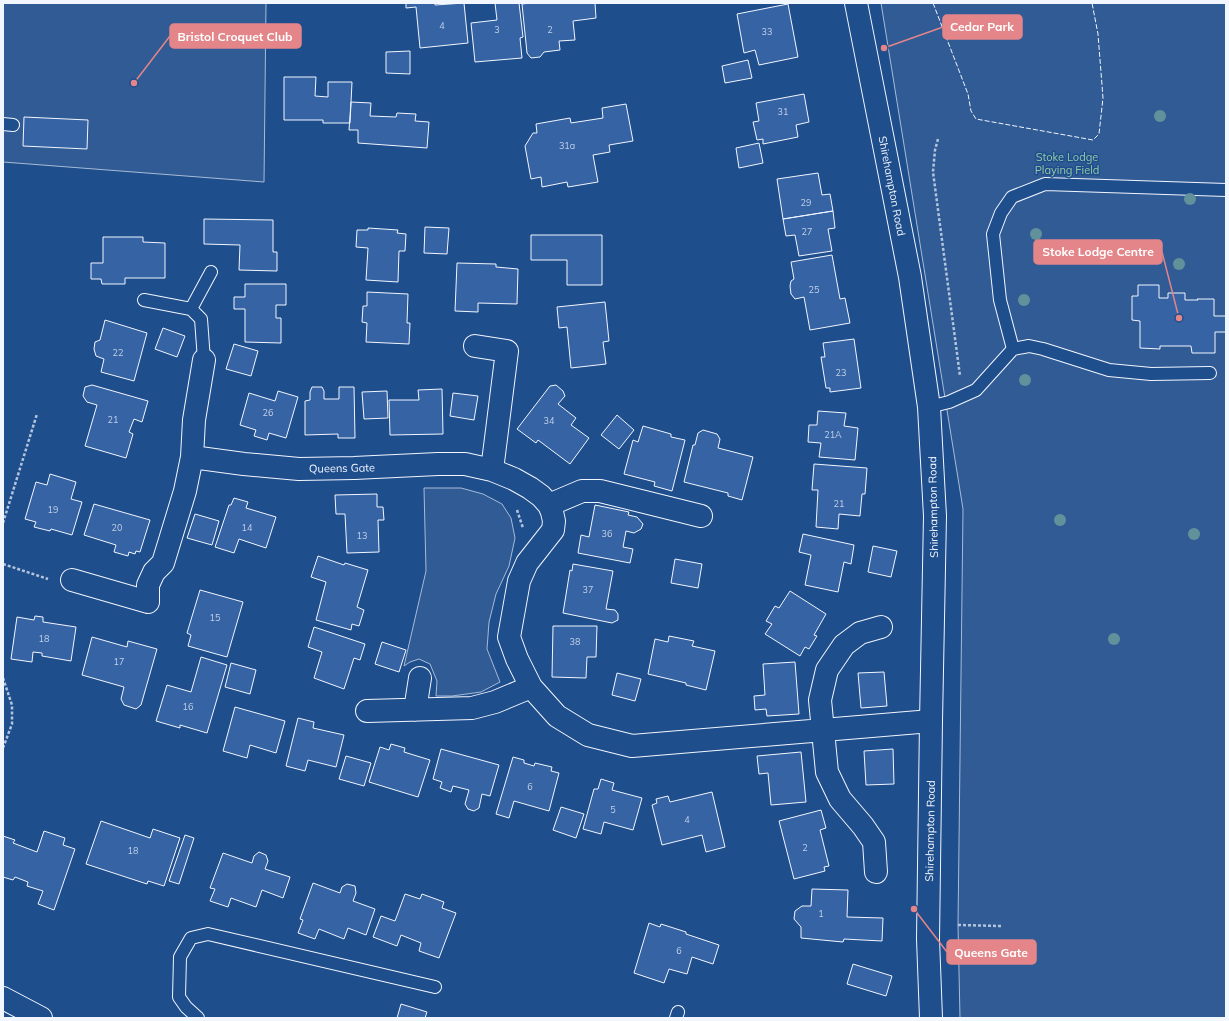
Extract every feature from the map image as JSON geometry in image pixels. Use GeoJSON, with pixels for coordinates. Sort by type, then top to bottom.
{"type":"FeatureCollection","features":[{"type":"Feature","properties":{"kind":"street","name":"Shirehampton Road"},"geometry":{"type":"LineString","coordinates":[[856,3],[910,277],[929,407],[935,516],[928,939],[931,1018]]}},
{"type":"Feature","properties":{"kind":"street"},"geometry":{"type":"LineString","coordinates":[[475,346],[507,351],[492,470]]}},
{"type":"Feature","properties":{"kind":"street"},"geometry":{"type":"LineString","coordinates":[[72,580],[148,602],[148,585],[154,572],[163,562],[185,491],[192,457],[194,420],[204,360]]}},
{"type":"Feature","properties":{"kind":"street","name":"Queens Gate"},"geometry":{"type":"LineString","coordinates":[[192,457],[298,469],[465,464],[492,470],[514,479],[541,496],[549,505]]}},
{"type":"Feature","properties":{"kind":"street"},"geometry":{"type":"LineString","coordinates":[[701,516],[600,491],[582,490],[549,505],[554,521],[553,530],[527,563],[519,581],[509,637],[517,659],[531,688],[557,716],[588,735],[632,746],[931,721]]}},
{"type":"Feature","properties":{"kind":"street"},"geometry":{"type":"LineString","coordinates":[[876,872],[874,842],[863,826],[840,799],[827,772],[820,700],[827,670],[844,645],[860,633],[881,627]]}},
{"type":"Feature","properties":{"kind":"street"},"geometry":{"type":"LineString","coordinates":[[415,710],[420,678]]}},
{"type":"Feature","properties":{"kind":"street"},"geometry":{"type":"LineString","coordinates":[[367,711],[472,708],[495,702],[531,688]]}},
{"type":"Feature","properties":{"kind":"street"},"geometry":{"type":"LineString","coordinates":[[3,998],[41,1018]]}},
{"type":"Feature","properties":{"kind":"lane"},"geometry":{"type":"LineString","coordinates":[[1014,349],[1000,300],[993,234],[1001,213],[1012,197],[1045,184],[1226,190]]}},
{"type":"Feature","properties":{"kind":"lane"},"geometry":{"type":"LineString","coordinates":[[191,309],[211,272]]}},
{"type":"Feature","properties":{"kind":"lane"},"geometry":{"type":"LineString","coordinates":[[144,300],[191,309],[201,319],[204,360]]}},
{"type":"Feature","properties":{"kind":"lane"},"geometry":{"type":"LineString","coordinates":[[929,407],[949,402],[976,390],[1014,349],[1029,346],[1109,370],[1151,374],[1210,374]]}},
{"type":"Feature","properties":{"kind":"lane"},"geometry":{"type":"LineString","coordinates":[[198,1018],[186,1007],[180,997],[180,957],[190,938],[208,934],[435,987]]}},
{"type":"Feature","properties":{"kind":"path"},"geometry":{"type":"LineString","coordinates":[[938,139],[935,150],[933,172],[962,396]]}},
{"type":"Feature","properties":{"kind":"path"},"geometry":{"type":"LineString","coordinates":[[3,523],[37,414]]}},
{"type":"Feature","properties":{"kind":"path"},"geometry":{"type":"LineString","coordinates":[[514,479],[507,494],[518,511],[523,525],[521,558],[527,563]]}},
{"type":"Feature","properties":{"kind":"path"},"geometry":{"type":"LineString","coordinates":[[3,564],[62,583],[72,580]]}},
{"type":"Feature","properties":{"kind":"path"},"geometry":{"type":"LineString","coordinates":[[3,678],[12,705],[12,724],[3,748]]}},
{"type":"Feature","properties":{"kind":"path"},"geometry":{"type":"LineString","coordinates":[[958,925],[1001,926]]}},
{"type":"Feature","properties":{"kind":"shaded area"},"geometry":{"type":"Polygon","coordinates":[[[3,3],[266,3],[264,182],[3,162],[3,3]]]}},
{"type":"Feature","properties":{"kind":"shaded area","name":"Stoke Lodge Playing Field"},"geometry":{"type":"Polygon","coordinates":[[[881,3],[1226,3],[1226,1018],[960,1018],[958,925],[963,509],[881,3]]]}},
{"type":"Feature","properties":{"kind":"shaded area"},"geometry":{"type":"Polygon","coordinates":[[[424,488],[461,488],[483,494],[502,504],[511,518],[515,538],[509,566],[496,594],[489,622],[487,649],[500,682],[481,692],[452,696],[436,696],[437,681],[430,664],[419,659],[404,666],[426,571],[424,488]]]}},
{"type":"Feature","properties":{"kind":"building"},"geometry":{"type":"Polygon","coordinates":[[[406,3],[435,3],[435,5],[464,3],[468,43],[420,48],[416,7],[406,8],[406,3]]]}},
{"type":"Feature","properties":{"kind":"building"},"geometry":{"type":"Polygon","coordinates":[[[495,3],[519,3],[523,37],[520,38],[522,58],[475,62],[471,23],[497,20],[495,3]]]}},
{"type":"Feature","properties":{"kind":"building"},"geometry":{"type":"Polygon","coordinates":[[[595,3],[596,18],[573,21],[575,40],[559,41],[560,50],[544,52],[540,57],[531,58],[527,53],[522,4],[595,3]]]}},
{"type":"Feature","properties":{"kind":"building"},"geometry":{"type":"Polygon","coordinates":[[[788,4],[798,57],[759,65],[755,50],[744,53],[737,14],[788,4]]]}},
{"type":"Feature","properties":{"kind":"building"},"geometry":{"type":"Polygon","coordinates":[[[410,51],[410,74],[386,73],[386,52],[410,51]]]}},
{"type":"Feature","properties":{"kind":"building"},"geometry":{"type":"Polygon","coordinates":[[[748,60],[752,78],[725,83],[722,66],[748,60]]]}},
{"type":"Feature","properties":{"kind":"building"},"geometry":{"type":"Polygon","coordinates":[[[284,77],[316,77],[315,96],[328,97],[328,82],[352,82],[350,123],[323,123],[323,120],[284,120],[284,77]]]}},
{"type":"Feature","properties":{"kind":"building"},"geometry":{"type":"Polygon","coordinates":[[[804,94],[809,122],[796,125],[798,137],[763,144],[763,139],[757,140],[753,122],[759,121],[756,103],[804,94]]]}},
{"type":"Feature","properties":{"kind":"building"},"geometry":{"type":"Polygon","coordinates":[[[351,102],[371,103],[370,116],[396,117],[397,113],[416,114],[415,121],[429,122],[427,148],[358,143],[358,130],[349,130],[351,102]]]}},
{"type":"Feature","properties":{"kind":"building"},"geometry":{"type":"Polygon","coordinates":[[[626,104],[633,141],[609,145],[610,152],[593,155],[598,182],[568,187],[567,182],[542,187],[541,177],[531,179],[525,146],[533,133],[537,133],[536,124],[570,118],[571,123],[603,118],[602,108],[626,104]]]}},
{"type":"Feature","properties":{"kind":"building"},"geometry":{"type":"Polygon","coordinates":[[[24,117],[88,120],[87,149],[23,146],[24,117]]]}},
{"type":"Feature","properties":{"kind":"building"},"geometry":{"type":"Polygon","coordinates":[[[759,143],[763,163],[739,168],[736,148],[759,143]]]}},
{"type":"Feature","properties":{"kind":"building"},"geometry":{"type":"Polygon","coordinates":[[[818,173],[822,195],[830,194],[833,211],[783,219],[777,179],[818,173]]]}},
{"type":"Feature","properties":{"kind":"building"},"geometry":{"type":"Polygon","coordinates":[[[833,211],[835,228],[828,229],[832,251],[799,256],[795,235],[786,236],[783,219],[833,211]]]}},
{"type":"Feature","properties":{"kind":"building"},"geometry":{"type":"Polygon","coordinates":[[[204,219],[273,220],[273,252],[277,252],[277,271],[239,270],[240,245],[204,244],[204,219]]]}},
{"type":"Feature","properties":{"kind":"building"},"geometry":{"type":"Polygon","coordinates":[[[425,227],[449,228],[447,254],[424,253],[425,227]]]}},
{"type":"Feature","properties":{"kind":"building"},"geometry":{"type":"Polygon","coordinates":[[[368,228],[398,230],[397,233],[406,234],[405,251],[399,251],[398,282],[366,280],[368,248],[356,247],[357,230],[368,230],[368,228]]]}},
{"type":"Feature","properties":{"kind":"building"},"geometry":{"type":"Polygon","coordinates":[[[531,235],[602,235],[602,285],[567,285],[567,260],[531,260],[531,235]]]}},
{"type":"Feature","properties":{"kind":"building"},"geometry":{"type":"Polygon","coordinates":[[[103,237],[143,237],[143,242],[165,243],[165,278],[125,278],[125,284],[102,284],[101,279],[91,279],[91,263],[103,263],[103,237]]]}},
{"type":"Feature","properties":{"kind":"building"},"geometry":{"type":"Polygon","coordinates":[[[832,255],[840,299],[845,298],[850,323],[810,330],[804,297],[795,299],[791,294],[791,281],[794,279],[791,262],[832,255]]]}},
{"type":"Feature","properties":{"kind":"building"},"geometry":{"type":"Polygon","coordinates":[[[457,263],[496,264],[496,267],[518,269],[517,304],[478,303],[478,312],[455,311],[457,263]]]}},
{"type":"Feature","properties":{"kind":"building"},"geometry":{"type":"Polygon","coordinates":[[[245,284],[286,284],[286,305],[276,305],[276,318],[281,318],[281,343],[245,342],[245,309],[234,309],[234,297],[245,297],[245,284]]]}},
{"type":"Feature","properties":{"kind":"building"},"geometry":{"type":"Polygon","coordinates":[[[1138,285],[1159,285],[1159,298],[1168,298],[1168,293],[1185,293],[1185,300],[1214,299],[1214,316],[1226,316],[1226,332],[1215,332],[1215,353],[1192,353],[1191,346],[1160,346],[1160,349],[1140,348],[1140,321],[1132,320],[1132,296],[1138,296],[1138,285]]]}},
{"type":"Feature","properties":{"kind":"building"},"geometry":{"type":"Polygon","coordinates":[[[367,292],[408,294],[407,323],[410,323],[409,344],[366,342],[367,323],[362,322],[363,306],[367,306],[367,292]]]}},
{"type":"Feature","properties":{"kind":"building"},"geometry":{"type":"Polygon","coordinates":[[[605,302],[609,341],[603,342],[606,364],[571,368],[567,327],[559,328],[557,307],[605,302]]]}},
{"type":"Feature","properties":{"kind":"building"},"geometry":{"type":"Polygon","coordinates":[[[105,320],[147,333],[134,381],[101,372],[104,359],[96,356],[94,349],[95,342],[100,340],[105,320]]]}},
{"type":"Feature","properties":{"kind":"building"},"geometry":{"type":"Polygon","coordinates":[[[163,328],[185,336],[177,357],[155,349],[163,328]]]}},
{"type":"Feature","properties":{"kind":"building"},"geometry":{"type":"Polygon","coordinates":[[[854,339],[861,388],[830,392],[830,388],[826,388],[821,357],[825,357],[823,343],[854,339]]]}},
{"type":"Feature","properties":{"kind":"building"},"geometry":{"type":"Polygon","coordinates":[[[234,344],[258,351],[251,376],[226,369],[234,344]]]}},
{"type":"Feature","properties":{"kind":"building"},"geometry":{"type":"Polygon","coordinates":[[[92,385],[148,401],[142,422],[134,419],[129,432],[133,434],[126,458],[85,446],[97,405],[87,402],[83,396],[85,387],[92,385]]]}},
{"type":"Feature","properties":{"kind":"building"},"geometry":{"type":"Polygon","coordinates":[[[556,385],[563,391],[565,396],[558,404],[576,418],[571,425],[589,438],[570,464],[538,440],[536,443],[517,429],[550,386],[556,385]]]}},
{"type":"Feature","properties":{"kind":"building"},"geometry":{"type":"Polygon","coordinates":[[[312,387],[322,387],[324,391],[324,399],[339,399],[339,387],[354,387],[355,438],[338,438],[338,434],[305,435],[305,401],[310,400],[310,392],[312,387]]]}},
{"type":"Feature","properties":{"kind":"building"},"geometry":{"type":"Polygon","coordinates":[[[442,389],[443,434],[390,435],[389,400],[419,400],[418,390],[442,389]]]}},
{"type":"Feature","properties":{"kind":"building"},"geometry":{"type":"Polygon","coordinates":[[[278,391],[298,397],[286,438],[269,433],[267,440],[254,436],[256,430],[240,425],[249,393],[275,401],[278,391]]]}},
{"type":"Feature","properties":{"kind":"building"},"geometry":{"type":"Polygon","coordinates":[[[387,391],[388,418],[364,419],[362,392],[387,391]]]}},
{"type":"Feature","properties":{"kind":"building"},"geometry":{"type":"Polygon","coordinates":[[[453,393],[478,396],[474,420],[450,416],[453,393]]]}},
{"type":"Feature","properties":{"kind":"building"},"geometry":{"type":"Polygon","coordinates":[[[818,411],[846,413],[844,426],[858,428],[855,460],[819,457],[821,443],[808,442],[809,425],[817,425],[818,411]]]}},
{"type":"Feature","properties":{"kind":"building"},"geometry":{"type":"Polygon","coordinates":[[[617,415],[634,430],[619,449],[601,435],[617,415]]]}},
{"type":"Feature","properties":{"kind":"building"},"geometry":{"type":"Polygon","coordinates":[[[643,426],[671,434],[671,437],[685,440],[672,491],[654,486],[655,482],[624,474],[633,440],[638,442],[643,426]]]}},
{"type":"Feature","properties":{"kind":"building"},"geometry":{"type":"Polygon","coordinates":[[[703,430],[717,434],[720,439],[718,448],[753,457],[742,500],[728,496],[728,493],[684,482],[693,445],[695,445],[698,433],[703,430]]]}},
{"type":"Feature","properties":{"kind":"building"},"geometry":{"type":"Polygon","coordinates":[[[814,464],[867,468],[865,494],[862,494],[860,516],[839,514],[838,529],[816,527],[818,490],[812,490],[814,464]]]}},
{"type":"Feature","properties":{"kind":"building"},"geometry":{"type":"Polygon","coordinates":[[[50,474],[76,482],[71,499],[82,502],[72,535],[51,529],[50,531],[34,527],[36,522],[25,519],[36,482],[47,485],[50,474]]]}},
{"type":"Feature","properties":{"kind":"building"},"geometry":{"type":"Polygon","coordinates":[[[377,494],[377,507],[383,507],[384,520],[378,520],[379,552],[347,553],[345,514],[336,514],[335,495],[377,494]]]}},
{"type":"Feature","properties":{"kind":"building"},"geometry":{"type":"Polygon","coordinates":[[[234,498],[248,502],[246,508],[276,517],[266,548],[239,539],[234,553],[215,547],[229,505],[231,505],[234,498]]]}},
{"type":"Feature","properties":{"kind":"building"},"geometry":{"type":"Polygon","coordinates":[[[94,504],[150,520],[140,552],[136,551],[135,554],[129,552],[128,556],[114,552],[116,545],[84,535],[94,504]]]}},
{"type":"Feature","properties":{"kind":"building"},"geometry":{"type":"Polygon","coordinates":[[[595,505],[629,512],[628,515],[637,517],[643,524],[641,529],[634,533],[626,531],[623,547],[633,549],[630,563],[578,553],[581,535],[589,537],[595,505]]]}},
{"type":"Feature","properties":{"kind":"building"},"geometry":{"type":"Polygon","coordinates":[[[195,514],[219,521],[212,545],[187,538],[195,514]]]}},
{"type":"Feature","properties":{"kind":"building"},"geometry":{"type":"Polygon","coordinates":[[[803,534],[854,545],[851,564],[844,562],[838,592],[805,585],[811,555],[799,552],[803,534]]]}},
{"type":"Feature","properties":{"kind":"building"},"geometry":{"type":"Polygon","coordinates":[[[873,546],[897,551],[891,577],[868,572],[873,546]]]}},
{"type":"Feature","properties":{"kind":"building"},"geometry":{"type":"Polygon","coordinates":[[[318,556],[344,565],[345,563],[368,570],[357,607],[364,610],[359,626],[352,624],[351,630],[316,620],[326,582],[311,577],[318,556]]]}},
{"type":"Feature","properties":{"kind":"building"},"geometry":{"type":"Polygon","coordinates":[[[675,559],[702,564],[698,588],[671,583],[675,559]]]}},
{"type":"Feature","properties":{"kind":"building"},"geometry":{"type":"Polygon","coordinates":[[[573,564],[613,571],[606,609],[615,610],[618,614],[618,620],[612,623],[563,613],[570,570],[572,571],[573,564]]]}},
{"type":"Feature","properties":{"kind":"building"},"geometry":{"type":"Polygon","coordinates":[[[200,590],[243,602],[227,657],[188,646],[191,635],[187,633],[200,590]]]}},
{"type":"Feature","properties":{"kind":"building"},"geometry":{"type":"Polygon","coordinates":[[[790,591],[826,614],[814,635],[817,636],[809,649],[805,647],[800,656],[765,634],[772,624],[766,621],[775,606],[779,608],[790,591]]]}},
{"type":"Feature","properties":{"kind":"building"},"geometry":{"type":"Polygon","coordinates":[[[35,616],[43,617],[43,622],[76,627],[71,661],[42,656],[42,653],[33,652],[32,662],[11,659],[17,617],[34,620],[35,616]]]}},
{"type":"Feature","properties":{"kind":"building"},"geometry":{"type":"Polygon","coordinates":[[[553,626],[597,626],[596,657],[587,657],[586,678],[552,677],[553,626]]]}},
{"type":"Feature","properties":{"kind":"building"},"geometry":{"type":"Polygon","coordinates":[[[314,627],[365,644],[360,660],[354,658],[344,689],[314,678],[322,652],[308,647],[314,627]]]}},
{"type":"Feature","properties":{"kind":"building"},"geometry":{"type":"Polygon","coordinates":[[[669,636],[694,641],[692,646],[715,651],[706,690],[686,685],[686,683],[648,674],[655,639],[668,642],[669,636]]]}},
{"type":"Feature","properties":{"kind":"building"},"geometry":{"type":"Polygon","coordinates":[[[92,637],[127,647],[128,641],[157,649],[141,705],[136,709],[124,705],[121,699],[124,687],[82,675],[92,637]]]}},
{"type":"Feature","properties":{"kind":"building"},"geometry":{"type":"Polygon","coordinates":[[[382,642],[406,650],[399,672],[375,664],[382,642]]]}},
{"type":"Feature","properties":{"kind":"building"},"geometry":{"type":"Polygon","coordinates":[[[201,657],[227,665],[207,733],[180,725],[180,728],[156,721],[167,685],[191,692],[201,657]]]}},
{"type":"Feature","properties":{"kind":"building"},"geometry":{"type":"Polygon","coordinates":[[[795,662],[799,714],[767,716],[766,709],[755,710],[754,696],[765,695],[763,664],[795,662]]]}},
{"type":"Feature","properties":{"kind":"building"},"geometry":{"type":"Polygon","coordinates":[[[231,663],[256,670],[250,694],[225,687],[231,663]]]}},
{"type":"Feature","properties":{"kind":"building"},"geometry":{"type":"Polygon","coordinates":[[[884,672],[887,706],[861,708],[858,673],[884,672]]]}},
{"type":"Feature","properties":{"kind":"building"},"geometry":{"type":"Polygon","coordinates":[[[617,673],[641,679],[635,701],[612,695],[617,673]]]}},
{"type":"Feature","properties":{"kind":"building"},"geometry":{"type":"Polygon","coordinates":[[[235,707],[285,721],[276,753],[250,745],[247,758],[223,751],[235,707]]]}},
{"type":"Feature","properties":{"kind":"building"},"geometry":{"type":"Polygon","coordinates":[[[298,718],[314,722],[313,728],[344,735],[336,767],[308,760],[305,771],[286,766],[298,718]]]}},
{"type":"Feature","properties":{"kind":"building"},"geometry":{"type":"Polygon","coordinates":[[[391,744],[405,748],[404,752],[430,760],[418,797],[369,782],[380,747],[389,750],[391,744]]]}},
{"type":"Feature","properties":{"kind":"building"},"geometry":{"type":"Polygon","coordinates":[[[441,749],[499,765],[490,796],[482,794],[479,808],[474,811],[468,809],[465,804],[469,790],[453,786],[451,792],[440,788],[442,782],[433,779],[441,749]]]}},
{"type":"Feature","properties":{"kind":"building"},"geometry":{"type":"Polygon","coordinates":[[[893,749],[894,784],[866,785],[864,751],[893,749]]]}},
{"type":"Feature","properties":{"kind":"building"},"geometry":{"type":"Polygon","coordinates":[[[801,752],[806,802],[771,805],[768,773],[759,774],[757,756],[801,752]]]}},
{"type":"Feature","properties":{"kind":"building"},"geometry":{"type":"Polygon","coordinates":[[[346,756],[371,763],[364,786],[339,779],[346,756]]]}},
{"type":"Feature","properties":{"kind":"building"},"geometry":{"type":"Polygon","coordinates":[[[513,757],[524,760],[524,763],[534,766],[535,763],[552,767],[551,771],[559,773],[549,811],[514,801],[509,818],[496,814],[513,757]]]}},
{"type":"Feature","properties":{"kind":"building"},"geometry":{"type":"Polygon","coordinates":[[[601,779],[614,783],[612,790],[642,798],[633,830],[604,822],[601,834],[583,829],[594,789],[598,789],[601,779]]]}},
{"type":"Feature","properties":{"kind":"building"},"geometry":{"type":"Polygon","coordinates":[[[712,792],[725,847],[706,852],[702,835],[662,845],[652,805],[657,803],[656,799],[668,796],[670,802],[712,792]]]}},
{"type":"Feature","properties":{"kind":"building"},"geometry":{"type":"Polygon","coordinates":[[[561,807],[584,814],[576,838],[553,830],[561,807]]]}},
{"type":"Feature","properties":{"kind":"building"},"geometry":{"type":"Polygon","coordinates":[[[821,810],[826,828],[820,830],[829,866],[824,867],[825,871],[794,879],[779,821],[821,810]]]}},
{"type":"Feature","properties":{"kind":"building"},"geometry":{"type":"Polygon","coordinates":[[[101,821],[150,838],[153,829],[180,838],[164,886],[148,881],[147,884],[86,864],[101,821]]]}},
{"type":"Feature","properties":{"kind":"building"},"geometry":{"type":"Polygon","coordinates":[[[44,831],[65,838],[63,845],[75,849],[54,910],[38,904],[43,891],[27,886],[28,882],[15,877],[13,880],[3,877],[3,836],[15,840],[13,843],[37,852],[44,831]]]}},
{"type":"Feature","properties":{"kind":"building"},"geometry":{"type":"Polygon","coordinates":[[[185,835],[194,838],[179,884],[169,881],[185,835]]]}},
{"type":"Feature","properties":{"kind":"building"},"geometry":{"type":"Polygon","coordinates":[[[259,852],[266,855],[268,861],[265,869],[290,877],[283,898],[262,890],[256,907],[231,898],[228,907],[210,901],[215,889],[210,888],[223,853],[252,863],[254,856],[259,852]]]}},
{"type":"Feature","properties":{"kind":"building"},"geometry":{"type":"Polygon","coordinates":[[[313,883],[340,893],[342,887],[347,884],[355,886],[356,893],[353,901],[375,909],[366,935],[348,928],[344,939],[319,929],[315,939],[298,933],[303,920],[300,919],[313,883]]]}},
{"type":"Feature","properties":{"kind":"building"},"geometry":{"type":"Polygon","coordinates":[[[812,889],[848,890],[847,917],[883,918],[882,941],[844,939],[843,942],[801,938],[801,927],[794,919],[795,911],[802,906],[811,906],[812,889]]]}},
{"type":"Feature","properties":{"kind":"building"},"geometry":{"type":"Polygon","coordinates":[[[405,894],[420,899],[422,894],[444,902],[442,908],[456,913],[439,958],[419,951],[421,943],[401,935],[397,946],[373,937],[381,916],[395,921],[405,894]]]}},
{"type":"Feature","properties":{"kind":"building"},"geometry":{"type":"Polygon","coordinates":[[[649,923],[660,927],[661,924],[719,945],[713,964],[692,957],[687,974],[669,969],[664,983],[634,973],[649,923]]]}},
{"type":"Feature","properties":{"kind":"building"},"geometry":{"type":"Polygon","coordinates":[[[853,964],[892,976],[886,996],[847,984],[853,964]]]}},
{"type":"Feature","properties":{"kind":"building"},"geometry":{"type":"Polygon","coordinates":[[[401,1004],[427,1012],[425,1018],[397,1018],[401,1004]]]}},
{"type":"Feature","properties":{"kind":"fence"},"geometry":{"type":"LineString","coordinates":[[933,3],[968,94],[971,111],[976,119],[1093,140],[1099,134],[1103,98],[1098,34],[1092,3]]}},
{"type":"Feature","properties":{"kind":"place","name":"Cedar Park"},"geometry":{"type":"Point","coordinates":[884,48]}},
{"type":"Feature","properties":{"kind":"place","name":"Bristol Croquet Club"},"geometry":{"type":"Point","coordinates":[134,83]}},
{"type":"Feature","properties":{"kind":"place","name":"Stoke Lodge Centre"},"geometry":{"type":"Point","coordinates":[1179,318]}},
{"type":"Feature","properties":{"kind":"place","name":"Queens Gate"},"geometry":{"type":"Point","coordinates":[914,909]}}]}
